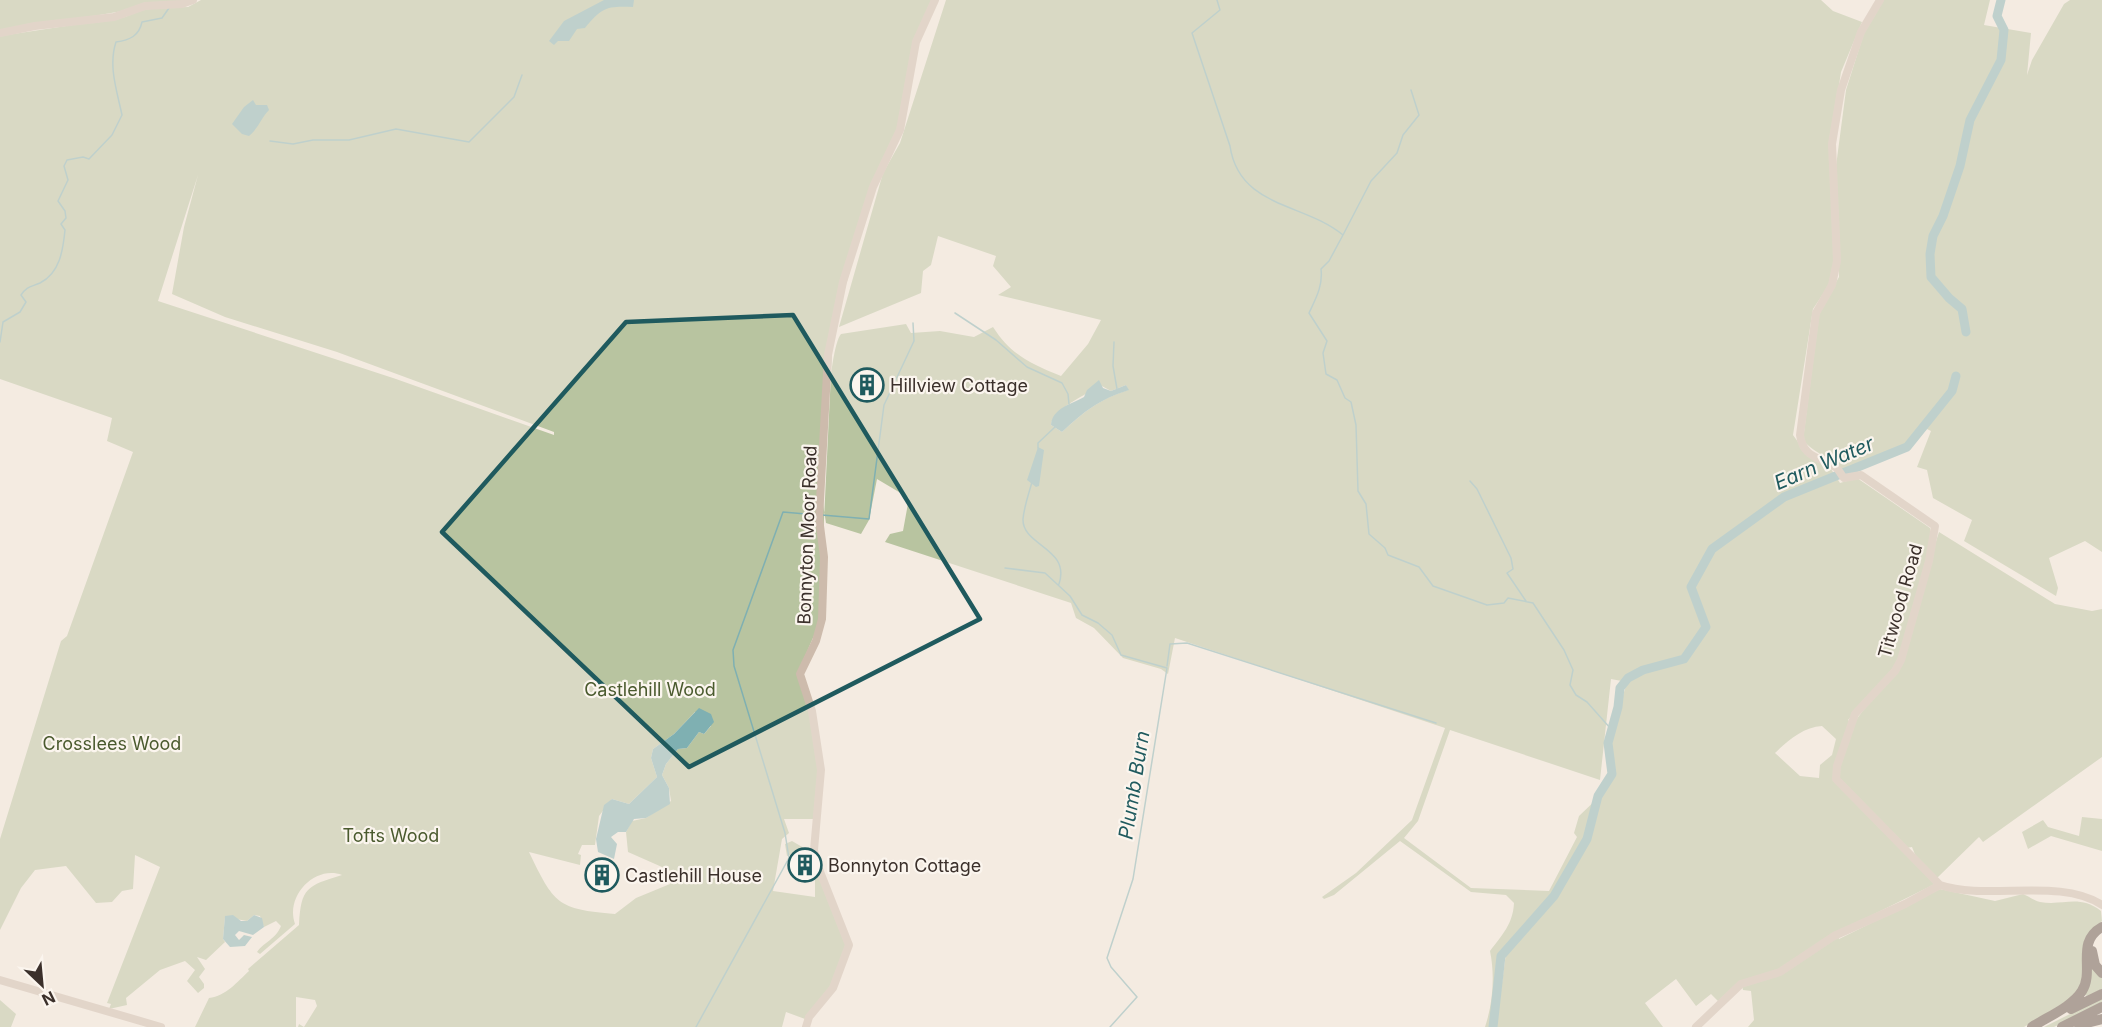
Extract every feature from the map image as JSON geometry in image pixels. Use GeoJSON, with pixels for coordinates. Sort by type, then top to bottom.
{"type":"FeatureCollection","features":[{"type":"Feature","properties":{"kind":"highway"},"geometry":{"type":"LineString","coordinates":[[2034,1027],[2081,993],[2086,978],[2087,946],[2093,935],[2102,927]]}},
{"type":"Feature","properties":{"kind":"highway"},"geometry":{"type":"LineString","coordinates":[[2102,932],[2093,943],[2091,952],[2095,965],[2102,973]]}},
{"type":"Feature","properties":{"kind":"highway"},"geometry":{"type":"LineString","coordinates":[[2034,1027],[2102,994]]}},
{"type":"Feature","properties":{"kind":"highway"},"geometry":{"type":"LineString","coordinates":[[2062,1027],[2102,1007]]}},
{"type":"Feature","properties":{"kind":"highway"},"geometry":{"type":"LineString","coordinates":[[2075,1027],[2102,1019]]}},
{"type":"Feature","properties":{"kind":"street"},"geometry":{"type":"LineString","coordinates":[[0,33],[114,17],[145,6],[182,4],[193,0]]}},
{"type":"Feature","properties":{"kind":"street","name":"Bonnyton Moor Road"},"geometry":{"type":"LineString","coordinates":[[806,1027],[809,1017],[833,987],[849,945],[814,850],[821,770],[812,711],[800,674],[816,641],[822,619],[824,557],[819,518],[828,355],[843,282],[873,187],[900,130],[916,42],[935,0]]}},
{"type":"Feature","properties":{"kind":"street","name":"Titwood Road"},"geometry":{"type":"LineString","coordinates":[[1880,0],[1861,32],[1841,90],[1832,144],[1837,261],[1832,285],[1816,313],[1800,435],[1801,443],[1818,461],[1837,468],[1841,477],[1861,476],[1935,526],[1929,561],[1901,660],[1895,671],[1855,714],[1835,775],[1836,779],[1940,885]]}},
{"type":"Feature","properties":{"kind":"street"},"geometry":{"type":"LineString","coordinates":[[1696,1027],[1741,984],[1780,972],[1834,936],[1905,904],[1940,885],[1962,890],[2047,891],[2084,898],[2102,905]]}},
{"type":"Feature","properties":{"kind":"street"},"geometry":{"type":"LineString","coordinates":[[0,980],[161,1027]]}},
{"type":"Feature","properties":{"kind":"highlighted area"},"geometry":{"type":"Polygon","coordinates":[[[793,315],[980,619],[689,767],[442,532],[626,322],[793,315]]]}},
{"type":"Feature","properties":{"kind":"green space"},"geometry":{"type":"Polygon","coordinates":[[[0,0],[187,0],[0,32],[0,0]]]}},
{"type":"Feature","properties":{"kind":"green space"},"geometry":{"type":"Polygon","coordinates":[[[201,0],[933,0],[921,24],[899,130],[878,169],[833,332],[819,624],[799,670],[809,709],[819,775],[815,819],[784,819],[789,833],[782,839],[773,891],[815,897],[815,866],[847,946],[831,987],[805,1019],[786,1012],[782,1027],[304,1027],[317,1006],[315,1000],[296,997],[296,1027],[195,1027],[209,998],[231,988],[249,971],[248,969],[299,925],[304,895],[308,890],[321,882],[342,875],[332,873],[322,874],[305,885],[294,903],[295,924],[260,954],[257,952],[281,926],[276,921],[264,927],[260,916],[254,915],[247,921],[225,917],[223,939],[225,942],[206,960],[197,957],[205,969],[199,977],[204,988],[198,993],[187,981],[195,970],[185,961],[160,970],[126,998],[127,1005],[109,1009],[111,1004],[107,1003],[160,867],[135,855],[133,889],[122,891],[112,902],[96,903],[66,866],[35,870],[21,888],[0,930],[0,839],[61,641],[67,636],[133,452],[107,441],[112,418],[0,379],[0,36],[125,17],[146,8],[188,7],[201,0]],[[198,175],[158,301],[396,379],[554,435],[554,432],[337,352],[225,317],[172,294],[184,227],[198,175]],[[695,712],[674,734],[653,749],[651,758],[657,777],[629,804],[612,799],[599,816],[595,845],[582,845],[578,854],[581,855],[580,865],[529,852],[545,883],[560,901],[581,910],[615,914],[636,898],[670,884],[671,871],[628,852],[626,832],[632,821],[646,818],[671,801],[669,788],[662,775],[666,764],[678,749],[687,748],[699,732],[704,734],[711,726],[695,712]]]}},
{"type":"Feature","properties":{"kind":"green space"},"geometry":{"type":"Polygon","coordinates":[[[946,0],[1821,0],[1833,11],[1862,22],[1841,72],[1830,144],[1834,257],[1831,282],[1813,309],[1793,435],[1808,456],[1831,469],[1840,483],[1857,478],[1930,528],[1933,551],[1939,532],[2055,604],[2092,611],[2102,609],[2102,757],[1983,842],[1979,837],[1937,878],[1916,857],[1912,847],[1906,848],[1935,884],[1838,932],[1839,939],[1940,889],[1995,901],[2023,894],[2040,902],[2086,903],[2101,911],[2102,921],[2089,936],[2084,980],[2075,996],[2024,1027],[1748,1027],[1754,1020],[1751,991],[1743,990],[1742,985],[1721,1004],[1711,994],[1696,1006],[1676,979],[1645,1003],[1663,1027],[1496,1027],[1507,946],[1499,959],[1491,1027],[1485,1027],[1492,989],[1490,951],[1512,917],[1514,903],[1506,895],[1471,892],[1400,841],[1334,895],[1324,899],[1322,897],[1356,873],[1412,820],[1445,728],[1175,638],[1168,674],[1161,669],[1123,658],[1094,628],[1076,618],[1071,603],[885,542],[890,534],[903,531],[909,498],[877,479],[869,520],[861,534],[826,523],[823,500],[827,413],[836,344],[841,334],[906,324],[911,333],[940,331],[974,337],[993,327],[1007,345],[1022,358],[1061,376],[1088,344],[1101,320],[998,295],[1011,287],[993,266],[996,256],[938,236],[931,265],[923,271],[921,293],[839,327],[883,173],[900,143],[946,0]],[[1100,385],[1057,413],[1051,425],[1062,432],[1092,407],[1128,390],[1126,385],[1111,391],[1100,385]],[[1897,665],[1848,720],[1853,724],[1897,665]],[[1611,679],[1600,780],[1450,730],[1418,821],[1404,838],[1471,888],[1549,891],[1577,837],[1574,833],[1579,816],[1602,794],[1614,776],[1611,737],[1627,682],[1611,679]],[[1822,726],[1797,735],[1775,753],[1800,776],[1819,778],[1820,765],[1832,755],[1836,739],[1822,726]]]}},
{"type":"Feature","properties":{"kind":"green space"},"geometry":{"type":"Polygon","coordinates":[[[1881,0],[1990,0],[1984,25],[2031,33],[2027,75],[2032,60],[2064,4],[2070,0],[2102,0],[2102,552],[2085,541],[2049,558],[2058,588],[2056,596],[1964,541],[1972,520],[1933,498],[1927,470],[1917,467],[1931,431],[1925,428],[1891,456],[1847,475],[1836,463],[1814,450],[1803,440],[1819,312],[1839,277],[1836,166],[1846,90],[1864,33],[1881,0]]]}},
{"type":"Feature","properties":{"kind":"green space"},"geometry":{"type":"Polygon","coordinates":[[[2082,817],[2102,819],[2102,851],[2051,836],[2028,849],[2022,832],[2043,820],[2048,827],[2079,836],[2082,817]]]}},
{"type":"Feature","properties":{"kind":"green space"},"geometry":{"type":"Polygon","coordinates":[[[792,841],[804,848],[803,851],[787,856],[785,844],[792,841]]]}},
{"type":"Feature","properties":{"kind":"green space"},"geometry":{"type":"Polygon","coordinates":[[[2090,966],[2102,978],[2102,989],[2087,996],[2085,995],[2090,966]]]}},
{"type":"Feature","properties":{"kind":"green space"},"geometry":{"type":"Polygon","coordinates":[[[2102,998],[2102,1003],[2054,1027],[2044,1027],[2102,998]]]}},
{"type":"Feature","properties":{"kind":"green space"},"geometry":{"type":"Polygon","coordinates":[[[0,1000],[16,1014],[11,1027],[0,1027],[0,1000]]]}},
{"type":"Feature","properties":{"kind":"water"},"geometry":{"type":"Polygon","coordinates":[[[604,0],[634,0],[633,7],[617,7],[601,12],[585,28],[577,29],[569,41],[558,41],[554,45],[549,41],[564,21],[604,0]]]}},
{"type":"Feature","properties":{"kind":"water"},"geometry":{"type":"Polygon","coordinates":[[[253,100],[256,105],[267,105],[269,110],[249,136],[242,134],[232,124],[244,107],[253,100]]]}},
{"type":"Feature","properties":{"kind":"water"},"geometry":{"type":"Polygon","coordinates":[[[1099,380],[1103,388],[1111,391],[1126,385],[1129,390],[1092,407],[1062,432],[1051,425],[1055,414],[1084,397],[1087,390],[1099,380]]]}},
{"type":"Feature","properties":{"kind":"water"},"geometry":{"type":"Polygon","coordinates":[[[1038,447],[1044,450],[1039,486],[1036,487],[1027,480],[1038,447]]]}},
{"type":"Feature","properties":{"kind":"water"},"geometry":{"type":"Polygon","coordinates":[[[699,708],[711,714],[714,722],[704,734],[699,732],[687,748],[678,749],[666,764],[662,775],[669,788],[670,804],[646,818],[634,819],[626,832],[618,832],[611,837],[617,844],[614,859],[598,852],[596,839],[604,805],[612,799],[629,804],[657,777],[651,758],[653,749],[674,734],[699,708]]]}},
{"type":"Feature","properties":{"kind":"water"},"geometry":{"type":"Polygon","coordinates":[[[233,915],[241,921],[247,921],[254,915],[262,918],[264,927],[253,935],[239,931],[235,935],[239,940],[244,935],[252,937],[245,946],[230,947],[223,939],[225,916],[233,915]]]}},
{"type":"Feature","properties":{"kind":"waterway"},"geometry":{"type":"LineString","coordinates":[[1217,0],[1220,10],[1192,33],[1236,166],[1246,182],[1260,193],[1311,216],[1343,235],[1329,261],[1321,269],[1320,286],[1309,313],[1327,341],[1323,353],[1326,374],[1337,380],[1345,398],[1351,402],[1356,425],[1358,491],[1366,504],[1369,534],[1385,548],[1388,555],[1419,567],[1433,586],[1487,605],[1504,603],[1508,598],[1533,603],[1564,650],[1573,670],[1570,685],[1576,695],[1587,702],[1611,729]]}},
{"type":"Feature","properties":{"kind":"waterway","name":"Earn Water"},"geometry":{"type":"LineString","coordinates":[[1966,332],[1962,309],[1931,277],[1930,254],[1933,236],[1943,216],[1960,166],[1970,120],[2001,60],[2004,30],[1997,16],[2001,0]]}},
{"type":"Feature","properties":{"kind":"waterway"},"geometry":{"type":"LineString","coordinates":[[0,342],[3,322],[20,312],[26,302],[21,295],[27,288],[47,279],[59,260],[65,230],[61,224],[66,218],[65,211],[58,201],[68,180],[64,166],[67,160],[83,157],[89,159],[112,135],[122,115],[113,69],[116,42],[133,36],[139,31],[142,22],[162,18],[169,8]]}},
{"type":"Feature","properties":{"kind":"waterway"},"geometry":{"type":"LineString","coordinates":[[270,141],[293,144],[313,140],[349,140],[396,129],[469,142],[514,97],[522,75]]}},
{"type":"Feature","properties":{"kind":"waterway"},"geometry":{"type":"LineString","coordinates":[[1343,235],[1371,181],[1397,153],[1403,135],[1419,115],[1411,90]]}},
{"type":"Feature","properties":{"kind":"waterway","name":"Plumb Burn"},"geometry":{"type":"LineString","coordinates":[[955,313],[996,340],[1027,367],[1062,383],[1068,394],[1069,404]]}},
{"type":"Feature","properties":{"kind":"waterway"},"geometry":{"type":"LineString","coordinates":[[822,515],[869,519],[884,405],[914,341],[913,323]]}},
{"type":"Feature","properties":{"kind":"waterway"},"geometry":{"type":"LineString","coordinates":[[1114,342],[1113,366],[1117,389]]}},
{"type":"Feature","properties":{"kind":"waterway","name":"Earn Water"},"geometry":{"type":"LineString","coordinates":[[1493,1027],[1501,956],[1554,896],[1587,839],[1598,796],[1612,774],[1608,743],[1618,707],[1620,688],[1628,678],[1643,670],[1684,659],[1706,627],[1691,587],[1712,549],[1784,497],[1907,447],[1952,391],[1956,376]]}},
{"type":"Feature","properties":{"kind":"waterway","name":"Plumb Burn"},"geometry":{"type":"LineString","coordinates":[[1038,448],[1038,443],[1055,427]]}},
{"type":"Feature","properties":{"kind":"waterway"},"geometry":{"type":"LineString","coordinates":[[1470,481],[1477,489],[1511,558],[1513,569],[1507,573],[1526,601]]}},
{"type":"Feature","properties":{"kind":"waterway","name":"Plumb Burn"},"geometry":{"type":"LineString","coordinates":[[1032,482],[1025,505],[1023,519],[1025,528],[1058,562],[1061,572],[1059,584]]}},
{"type":"Feature","properties":{"kind":"waterway"},"geometry":{"type":"LineString","coordinates":[[696,1027],[789,858],[785,833],[734,666],[733,650],[783,512],[817,515]]}},
{"type":"Feature","properties":{"kind":"waterway","name":"Plumb Burn"},"geometry":{"type":"LineString","coordinates":[[1005,568],[1045,573],[1070,596],[1082,615],[1098,623],[1112,635],[1121,655],[1167,668],[1133,879],[1107,958],[1111,967],[1137,997],[1110,1027]]}},
{"type":"Feature","properties":{"kind":"waterway"},"geometry":{"type":"LineString","coordinates":[[1167,666],[1170,644],[1187,643],[1436,723]]}},
{"type":"Feature","properties":{"kind":"place","name":"Hillview Cottage"},"geometry":{"type":"Point","coordinates":[867,385]}},
{"type":"Feature","properties":{"kind":"place","name":"Bonnyton Cottage"},"geometry":{"type":"Point","coordinates":[805,865]}},
{"type":"Feature","properties":{"kind":"place","name":"Castlehill House"},"geometry":{"type":"Point","coordinates":[602,875]}},
{"type":"Feature","properties":{"kind":"park label","name":"Castlehill Wood"},"geometry":{"type":"Point","coordinates":[650,689]}},
{"type":"Feature","properties":{"kind":"park label","name":"Crosslees Wood"},"geometry":{"type":"Point","coordinates":[112,743]}},
{"type":"Feature","properties":{"kind":"park label","name":"Tofts Wood"},"geometry":{"type":"Point","coordinates":[391,835]}}]}
